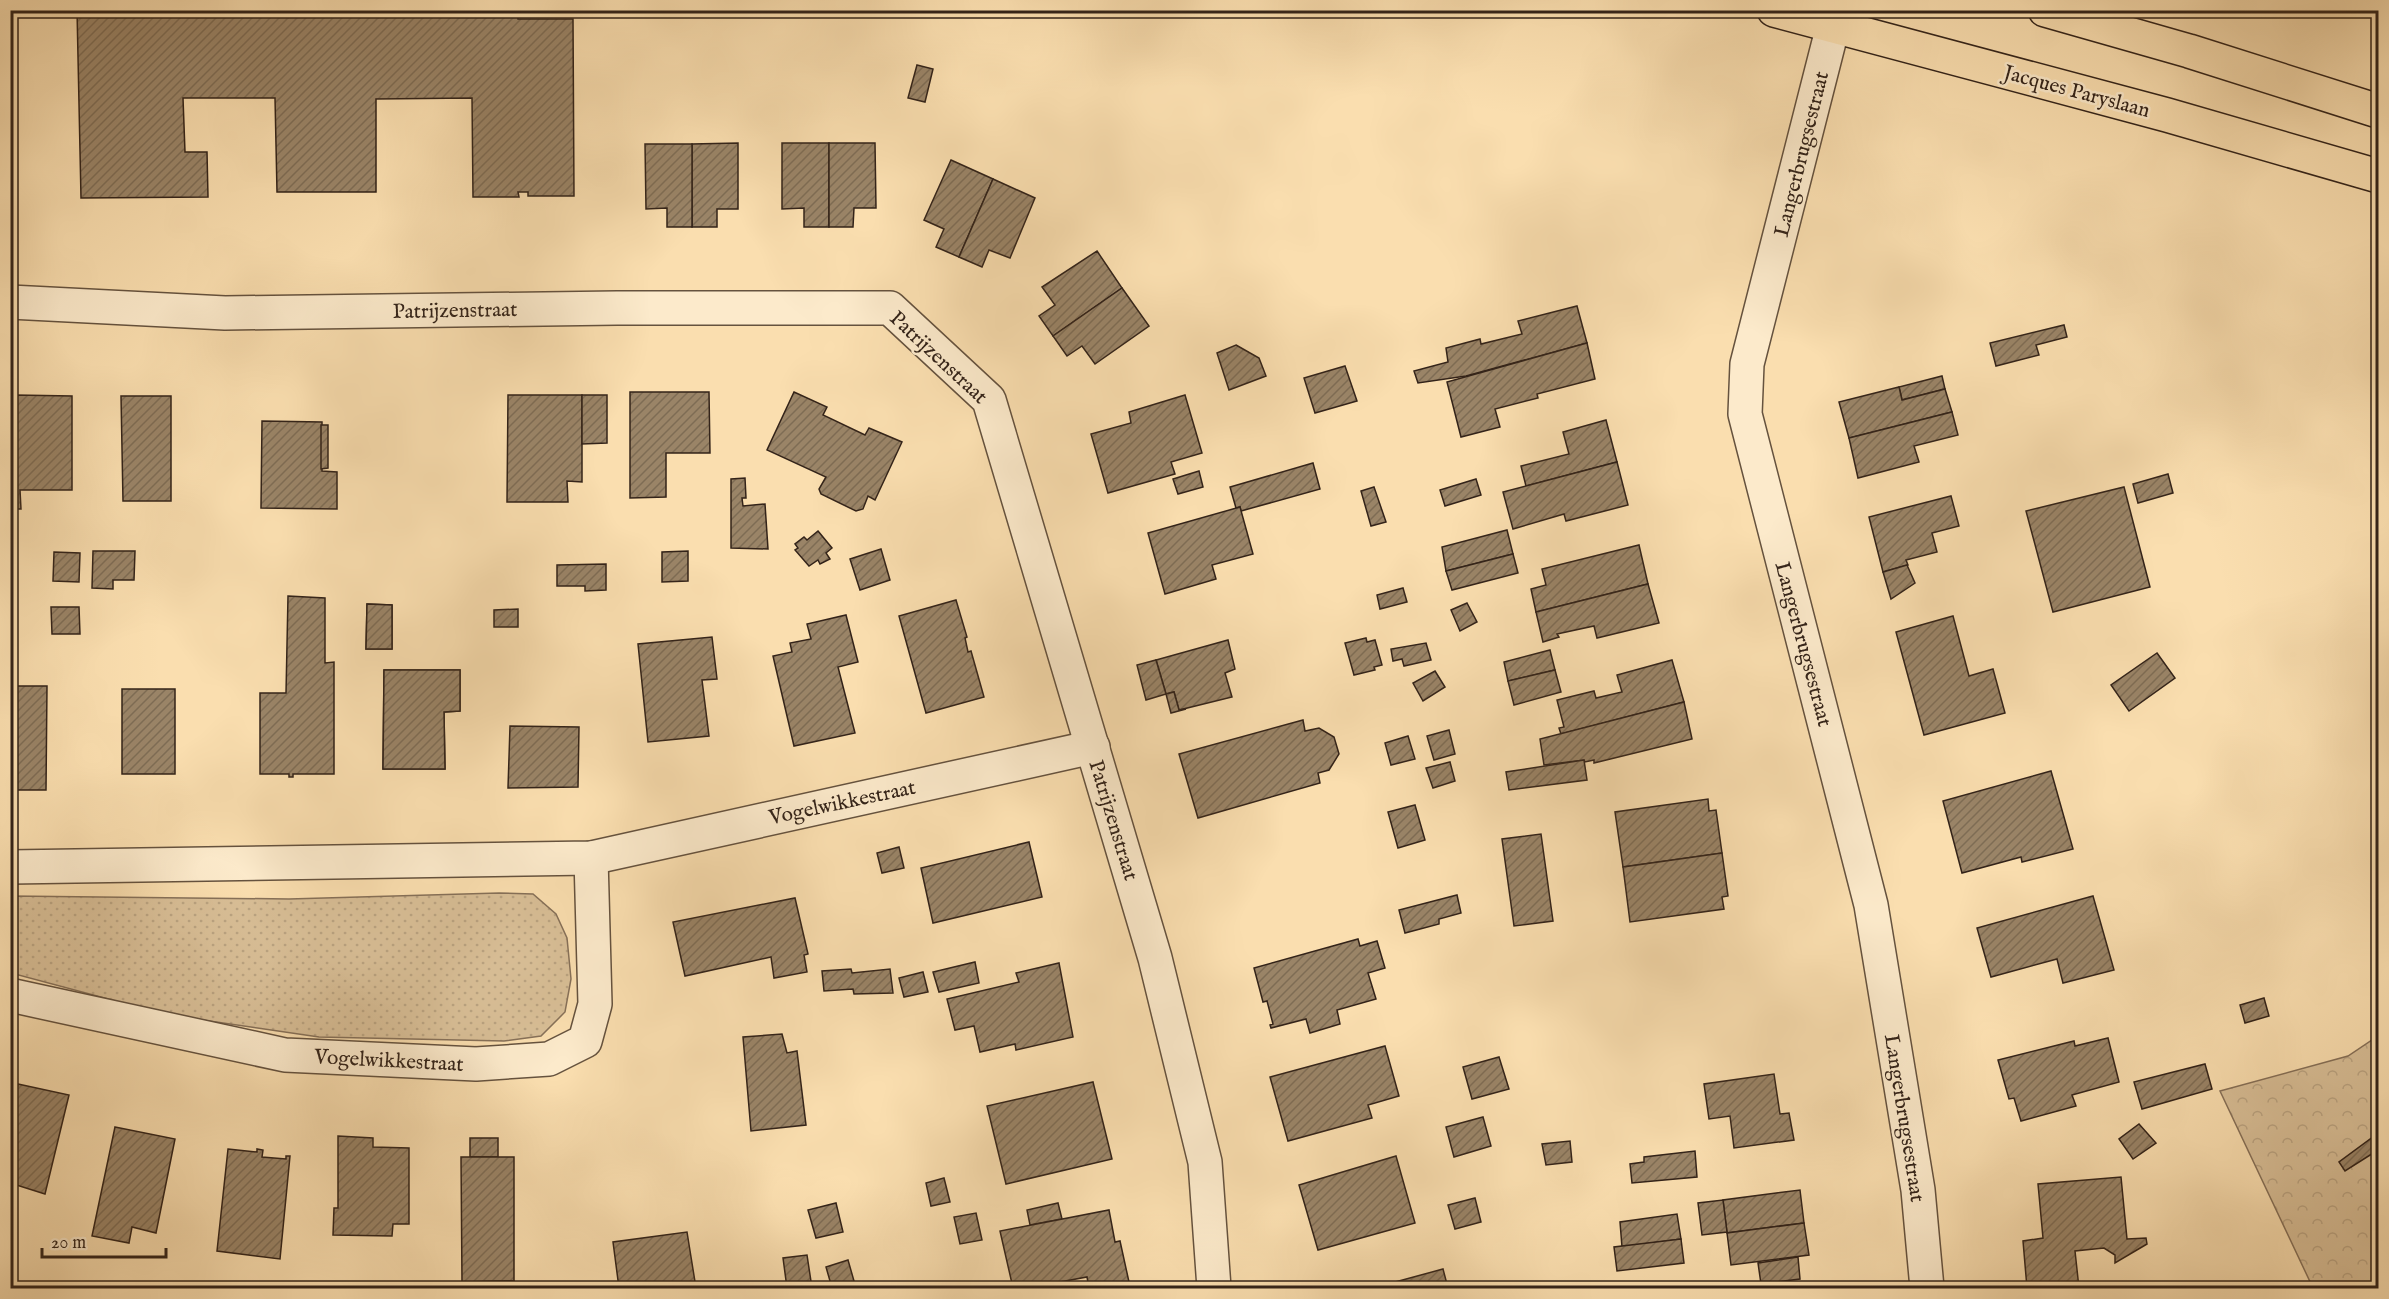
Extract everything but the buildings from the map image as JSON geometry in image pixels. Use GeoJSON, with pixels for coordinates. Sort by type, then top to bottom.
{"type":"FeatureCollection","features":[{"type":"Feature","properties":{"kind":"highway","name":"Jacques Paryslaan"},"geometry":{"type":"LineString","coordinates":[[1774,10],[1826,18],[2379,176]]}},
{"type":"Feature","properties":{"kind":"highway"},"geometry":{"type":"LineString","coordinates":[[2045,10],[2190,51],[2379,111]]}},
{"type":"Feature","properties":{"kind":"street","name":"Langerbrugsestraat"},"geometry":{"type":"LineString","coordinates":[[1826,18],[1747,364],[1745,414],[1871,905],[1918,1190],[1927,1288]]}},
{"type":"Feature","properties":{"kind":"street","name":"Patrijzenstraat"},"geometry":{"type":"LineString","coordinates":[[10,302],[225,313],[617,308],[890,308],[989,400],[1155,958],[1204,1162],[1214,1288]]}},
{"type":"Feature","properties":{"kind":"street","name":"Vogelwikkestraat"},"geometry":{"type":"LineString","coordinates":[[10,867],[591,858],[1093,747]]}},
{"type":"Feature","properties":{"kind":"street","name":"Vogelwikkestraat"},"geometry":{"type":"LineString","coordinates":[[10,995],[285,1055],[476,1064],[549,1059],[585,1041],[595,1004],[591,858]]}},
{"type":"Feature","properties":{"kind":"green space"},"geometry":{"type":"Polygon","coordinates":[[[533,894],[556,914],[567,938],[571,979],[565,1012],[541,1036],[504,1041],[319,1037],[168,1015],[11,973],[11,896],[289,899],[533,894]]]}},
{"type":"Feature","properties":{"kind":"green space"},"geometry":{"type":"Polygon","coordinates":[[[2378,1036],[2378,1288],[2313,1288],[2220,1091],[2348,1056],[2378,1036]]]}}]}
